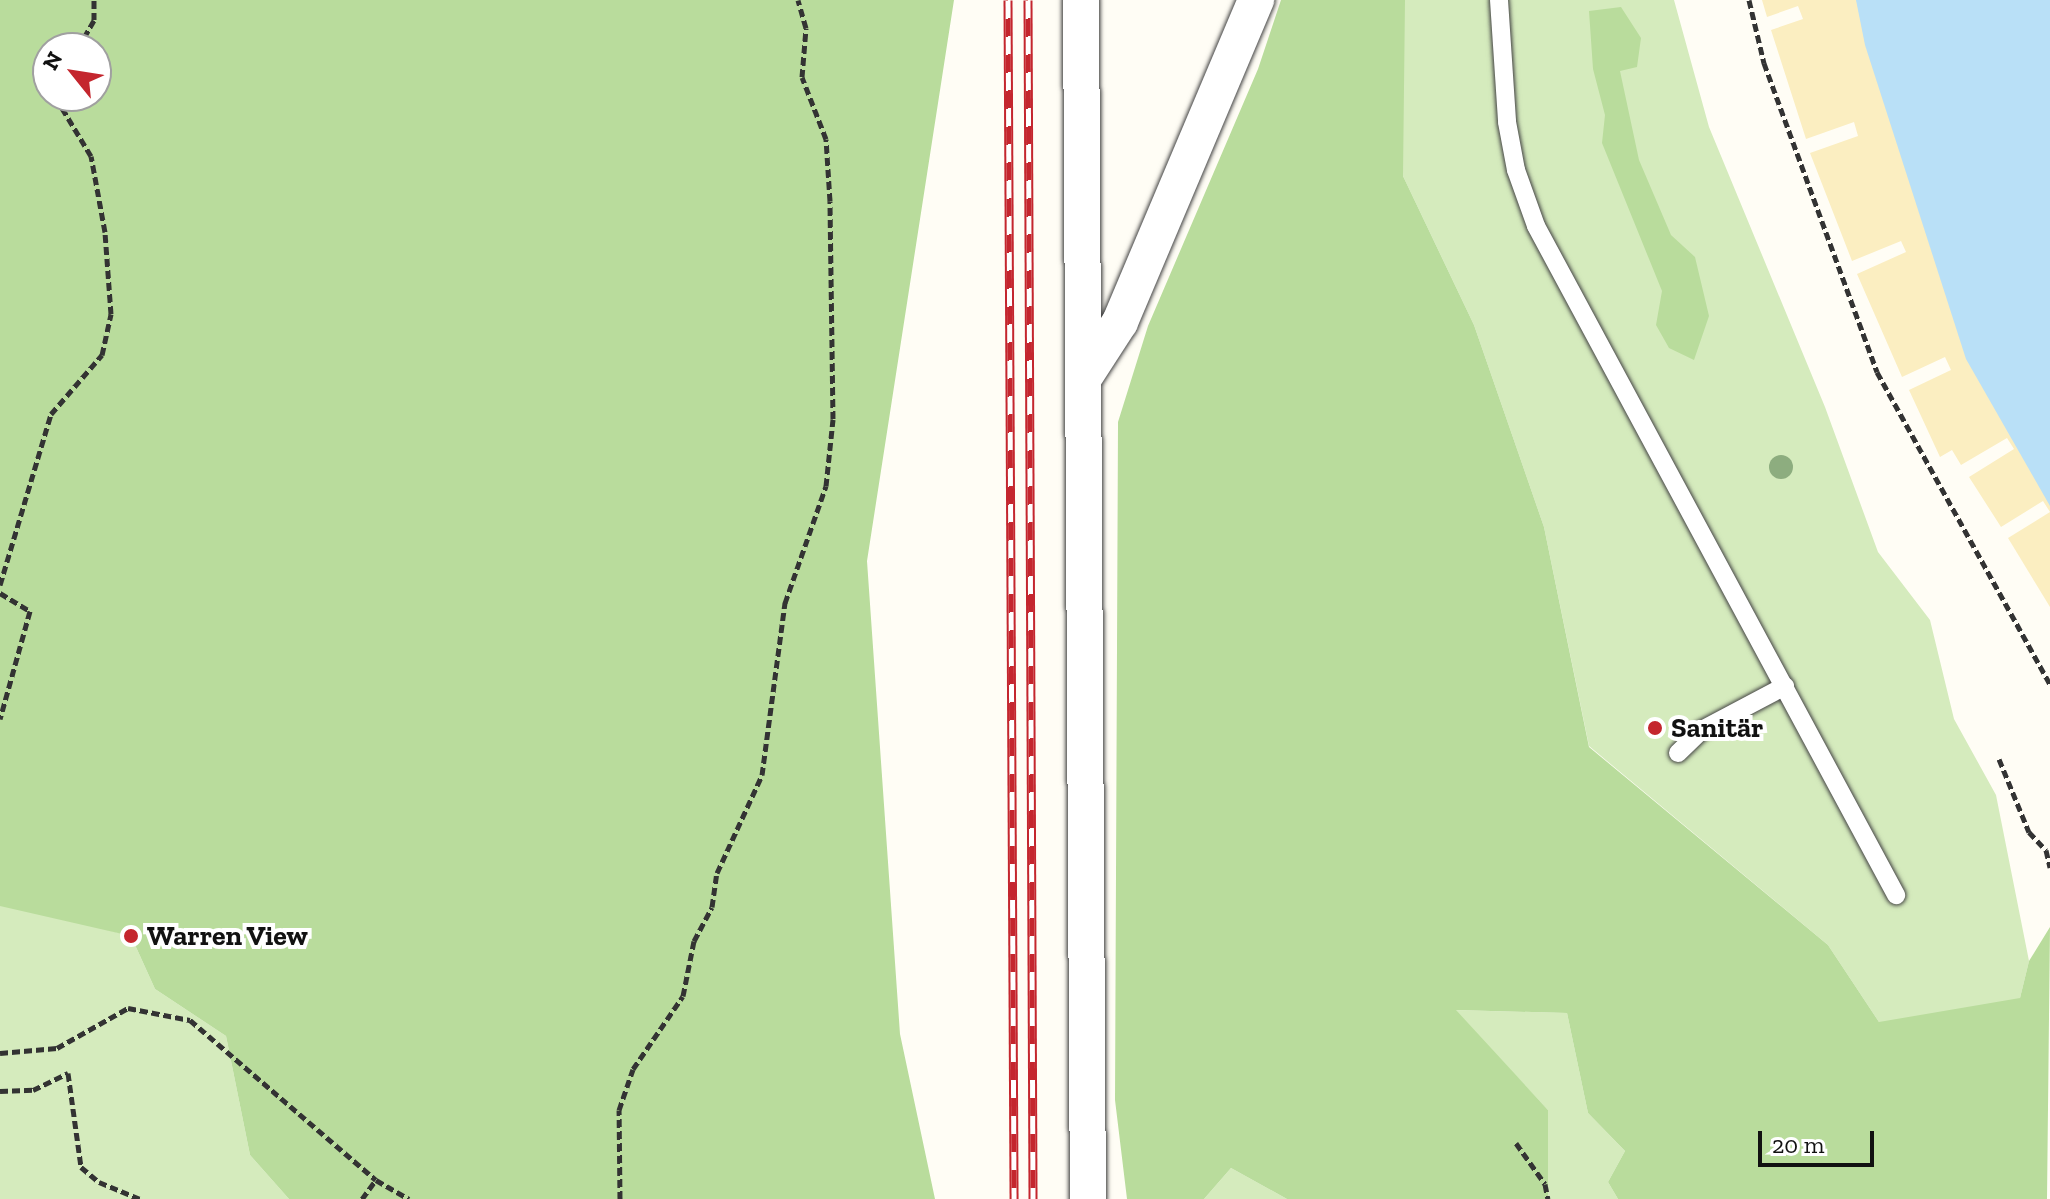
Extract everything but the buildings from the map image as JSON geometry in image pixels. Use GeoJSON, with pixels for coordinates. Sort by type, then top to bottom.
{"type":"FeatureCollection","features":[{"type":"Feature","properties":{"kind":"street"},"geometry":{"type":"LineString","coordinates":[[1081,0],[1088,1199]]}},
{"type":"Feature","properties":{"kind":"street"},"geometry":{"type":"LineString","coordinates":[[1085,376],[1120,322],[1256,0]]}},
{"type":"Feature","properties":{"kind":"lane"},"geometry":{"type":"LineString","coordinates":[[1499,0],[1507,122],[1516,170],[1536,226],[1896,895]]}},
{"type":"Feature","properties":{"kind":"lane"},"geometry":{"type":"LineString","coordinates":[[1678,753],[1702,730],[1785,686]]}},
{"type":"Feature","properties":{"kind":"path"},"geometry":{"type":"LineString","coordinates":[[87,32],[94,20],[94,0]]}},
{"type":"Feature","properties":{"kind":"path"},"geometry":{"type":"LineString","coordinates":[[620,1199],[619,1110],[633,1069],[683,996],[694,941],[712,907],[717,873],[762,775],[785,603],[826,486],[833,404],[830,201],[826,139],[802,77],[806,28],[798,0]]}},
{"type":"Feature","properties":{"kind":"path"},"geometry":{"type":"LineString","coordinates":[[1749,0],[1764,63],[1877,372],[2050,684]]}},
{"type":"Feature","properties":{"kind":"path"},"geometry":{"type":"LineString","coordinates":[[0,585],[51,414],[102,355],[111,314],[105,232],[91,156],[64,112]]}},
{"type":"Feature","properties":{"kind":"path"},"geometry":{"type":"LineString","coordinates":[[0,593],[30,611],[0,719]]}},
{"type":"Feature","properties":{"kind":"path"},"geometry":{"type":"LineString","coordinates":[[1999,759],[2029,832],[2048,850],[2050,868]]}},
{"type":"Feature","properties":{"kind":"path"},"geometry":{"type":"LineString","coordinates":[[0,1053],[57,1048],[128,1008],[190,1020],[376,1180],[409,1199]]}},
{"type":"Feature","properties":{"kind":"path"},"geometry":{"type":"LineString","coordinates":[[0,1091],[33,1090],[68,1073],[81,1167],[99,1182],[140,1199]]}},
{"type":"Feature","properties":{"kind":"path"},"geometry":{"type":"LineString","coordinates":[[1516,1143],[1545,1184],[1548,1199]]}},
{"type":"Feature","properties":{"kind":"path"},"geometry":{"type":"LineString","coordinates":[[362,1199],[376,1180]]}},
{"type":"Feature","properties":{"kind":"green space"},"geometry":{"type":"Polygon","coordinates":[[[0,0],[954,0],[867,561],[900,1034],[935,1199],[289,1199],[250,1155],[226,1036],[155,989],[131,936],[0,906],[0,0]]]}},
{"type":"Feature","properties":{"kind":"green space"},"geometry":{"type":"Polygon","coordinates":[[[1281,0],[1405,0],[1403,176],[1474,325],[1544,527],[1589,747],[1828,945],[1879,1022],[2020,998],[2029,961],[2050,927],[2047,1199],[1618,1199],[1608,1182],[1625,1151],[1588,1113],[1567,1013],[1456,1010],[1548,1110],[1548,1199],[1287,1199],[1231,1168],[1204,1199],[1127,1199],[1115,1100],[1118,422],[1148,326],[1258,69],[1281,0]]]}},
{"type":"Feature","properties":{"kind":"green space"},"geometry":{"type":"Polygon","coordinates":[[[1403,0],[1674,0],[1709,127],[1825,407],[1878,552],[1930,620],[1954,719],[1996,795],[2029,961],[2020,998],[1976,1045],[1879,1022],[1828,945],[1589,746],[1544,527],[1474,325],[1403,176],[1403,0]]]}},
{"type":"Feature","properties":{"kind":"green space"},"geometry":{"type":"Polygon","coordinates":[[[1621,7],[1641,38],[1637,67],[1620,71],[1639,160],[1671,235],[1695,257],[1709,316],[1694,360],[1669,348],[1656,325],[1662,291],[1602,143],[1605,115],[1593,69],[1589,11],[1621,7]]]}},
{"type":"Feature","properties":{"kind":"green space"},"geometry":{"type":"Polygon","coordinates":[[[0,902],[131,936],[155,989],[226,1036],[250,1155],[289,1199],[0,1199],[0,902]]]}},
{"type":"Feature","properties":{"kind":"green space"},"geometry":{"type":"Polygon","coordinates":[[[1454,1010],[1567,1013],[1588,1113],[1625,1151],[1608,1182],[1618,1199],[1548,1199],[1548,1110],[1454,1010]]]}},
{"type":"Feature","properties":{"kind":"green space"},"geometry":{"type":"Polygon","coordinates":[[[1231,1168],[1287,1199],[1204,1199],[1231,1168]]]}},
{"type":"Feature","properties":{"kind":"sand"},"geometry":{"type":"Polygon","coordinates":[[[1762,0],[2050,0],[2050,512],[2043,501],[2001,527],[1969,477],[2014,449],[2007,438],[1961,465],[1952,450],[1940,457],[1909,390],[1951,370],[1945,357],[1902,377],[1857,274],[1906,252],[1901,241],[1852,261],[1810,153],[1858,136],[1854,122],[1806,139],[1771,30],[1803,19],[1798,6],[1767,17],[1762,0]]]}},
{"type":"Feature","properties":{"kind":"sand"},"geometry":{"type":"Polygon","coordinates":[[[2050,512],[2050,607],[2008,538],[2050,512]]]}},
{"type":"Feature","properties":{"kind":"water"},"geometry":{"type":"Polygon","coordinates":[[[1856,0],[2050,0],[2050,506],[1966,359],[1865,45],[1856,0]]]}},
{"type":"Feature","properties":{"kind":"railway"},"geometry":{"type":"LineString","coordinates":[[1008,0],[1014,1199]]}},
{"type":"Feature","properties":{"kind":"railway"},"geometry":{"type":"LineString","coordinates":[[1028,0],[1033,1199]]}},
{"type":"Feature","properties":{"kind":"place","name":"Sanitär"},"geometry":{"type":"Point","coordinates":[1655,728]}},
{"type":"Feature","properties":{"kind":"place","name":"Warren View"},"geometry":{"type":"Point","coordinates":[131,936]}}]}
